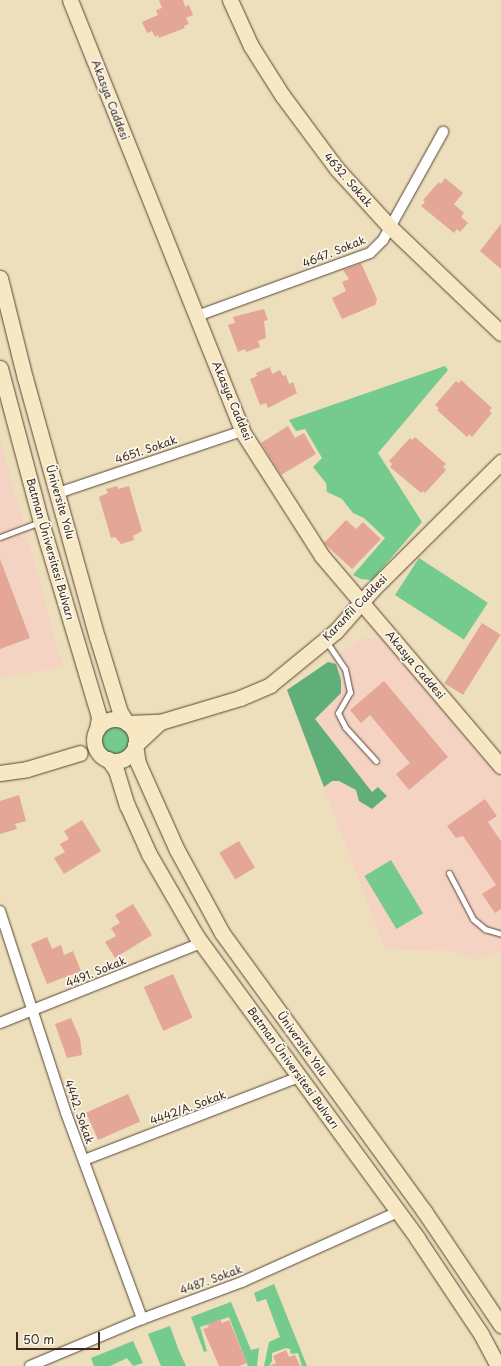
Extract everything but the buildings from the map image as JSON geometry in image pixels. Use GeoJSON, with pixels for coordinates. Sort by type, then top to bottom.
{"type":"FeatureCollection","features":[{"type":"Feature","properties":{"kind":"main road","name":"Akasya Caddesi"},"geometry":{"type":"LineString","coordinates":[[70,0],[242,432],[322,556],[501,766]]}},
{"type":"Feature","properties":{"kind":"main road","name":"4632. Sokak"},"geometry":{"type":"LineString","coordinates":[[230,0],[251,46],[282,95],[337,169],[389,226],[501,333]]}},
{"type":"Feature","properties":{"kind":"main road","name":"Üniversite Yolu"},"geometry":{"type":"LineString","coordinates":[[0,278],[97,637],[120,712],[127,723]]}},
{"type":"Feature","properties":{"kind":"main road","name":"Batman Üniversitesi Bulvarı"},"geometry":{"type":"LineString","coordinates":[[0,368],[41,522],[99,717],[96,734]]}},
{"type":"Feature","properties":{"kind":"main road","name":"Karanfil Caddesi"},"geometry":{"type":"LineString","coordinates":[[160,722],[240,698],[270,685],[325,640],[501,462]]}},
{"type":"Feature","properties":{"kind":"main road"},"geometry":{"type":"LineString","coordinates":[[80,753],[96,734],[101,725],[113,719],[127,723],[160,722]]}},
{"type":"Feature","properties":{"kind":"main road"},"geometry":{"type":"LineString","coordinates":[[0,774],[28,769],[80,753],[115,760],[128,756],[135,745],[160,722]]}},
{"type":"Feature","properties":{"kind":"main road"},"geometry":{"type":"LineString","coordinates":[[127,723],[134,732],[135,745]]}},
{"type":"Feature","properties":{"kind":"main road"},"geometry":{"type":"LineString","coordinates":[[96,734],[95,744],[105,757]]}},
{"type":"Feature","properties":{"kind":"main road","name":"Üniversite Yolu"},"geometry":{"type":"LineString","coordinates":[[135,745],[138,763],[150,793],[177,850],[222,933],[424,1211],[501,1325]]}},
{"type":"Feature","properties":{"kind":"main road","name":"Batman Üniversitesi Bulvarı"},"geometry":{"type":"LineString","coordinates":[[105,757],[116,770],[127,805],[149,854],[201,943],[398,1212],[481,1334],[498,1366]]}},
{"type":"Feature","properties":{"kind":"street","name":"4647. Sokak"},"geometry":{"type":"LineString","coordinates":[[197,316],[370,253],[383,240],[389,226],[443,132]]}},
{"type":"Feature","properties":{"kind":"street","name":"4651. Sokak"},"geometry":{"type":"LineString","coordinates":[[58,493],[242,432]]}},
{"type":"Feature","properties":{"kind":"street","name":"4442. Sokak"},"geometry":{"type":"LineString","coordinates":[[0,911],[84,1160],[142,1318]]}},
{"type":"Feature","properties":{"kind":"street","name":"4491. Sokak"},"geometry":{"type":"LineString","coordinates":[[0,1023],[201,943]]}},
{"type":"Feature","properties":{"kind":"street","name":"4442/A. Sokak"},"geometry":{"type":"LineString","coordinates":[[84,1160],[300,1077]]}},
{"type":"Feature","properties":{"kind":"street","name":"4487. Sokak"},"geometry":{"type":"LineString","coordinates":[[30,1366],[142,1318],[242,1282],[398,1212]]}},
{"type":"Feature","properties":{"kind":"lane"},"geometry":{"type":"LineString","coordinates":[[0,537],[41,522]]}},
{"type":"Feature","properties":{"kind":"lane"},"geometry":{"type":"LineString","coordinates":[[325,640],[345,669],[350,692],[338,713],[345,727],[376,761]]}},
{"type":"Feature","properties":{"kind":"lane"},"geometry":{"type":"LineString","coordinates":[[449,874],[473,919],[485,930],[501,934]]}},
{"type":"Feature","properties":{"kind":"shaded area"},"geometry":{"type":"Polygon","coordinates":[[[0,438],[63,667],[0,678],[0,438]]]}},
{"type":"Feature","properties":{"kind":"shaded area"},"geometry":{"type":"Polygon","coordinates":[[[364,637],[384,639],[501,781],[501,951],[479,960],[450,951],[385,949],[287,690],[364,637]]]}},
{"type":"Feature","properties":{"kind":"green space"},"geometry":{"type":"Polygon","coordinates":[[[445,366],[448,370],[378,453],[422,522],[372,580],[361,579],[353,575],[385,538],[364,518],[353,513],[342,499],[327,492],[326,483],[313,467],[322,458],[305,429],[296,431],[289,420],[445,366]]]}},
{"type":"Feature","properties":{"kind":"green space"},"geometry":{"type":"Polygon","coordinates":[[[419,558],[488,603],[464,640],[395,595],[419,558]]]}},
{"type":"Feature","properties":{"kind":"green space"},"geometry":{"type":"Polygon","coordinates":[[[328,662],[336,664],[341,680],[341,693],[315,719],[372,792],[378,787],[387,796],[372,809],[359,801],[356,790],[339,781],[332,781],[324,787],[287,690],[328,662]]]}},
{"type":"Feature","properties":{"kind":"green space"},"geometry":{"type":"Polygon","coordinates":[[[115,724],[126,728],[130,739],[126,750],[115,754],[104,750],[100,739],[104,728],[115,724]]]}},
{"type":"Feature","properties":{"kind":"green space"},"geometry":{"type":"Polygon","coordinates":[[[391,860],[423,913],[396,929],[364,876],[391,860]]]}},
{"type":"Feature","properties":{"kind":"green space"},"geometry":{"type":"Polygon","coordinates":[[[274,1284],[307,1366],[302,1366],[298,1353],[291,1354],[290,1349],[286,1348],[272,1353],[272,1361],[269,1366],[264,1366],[269,1342],[280,1337],[266,1299],[257,1302],[254,1293],[274,1284]]]}},
{"type":"Feature","properties":{"kind":"green space"},"geometry":{"type":"Polygon","coordinates":[[[231,1302],[251,1350],[259,1348],[257,1366],[248,1366],[229,1317],[200,1327],[207,1351],[204,1352],[191,1317],[231,1302]]]}},
{"type":"Feature","properties":{"kind":"green space"},"geometry":{"type":"Polygon","coordinates":[[[170,1326],[186,1366],[161,1366],[148,1334],[170,1326]]]}},
{"type":"Feature","properties":{"kind":"green space"},"geometry":{"type":"Polygon","coordinates":[[[133,1341],[143,1363],[133,1366],[127,1358],[110,1366],[94,1366],[91,1358],[133,1341]]]}}]}
